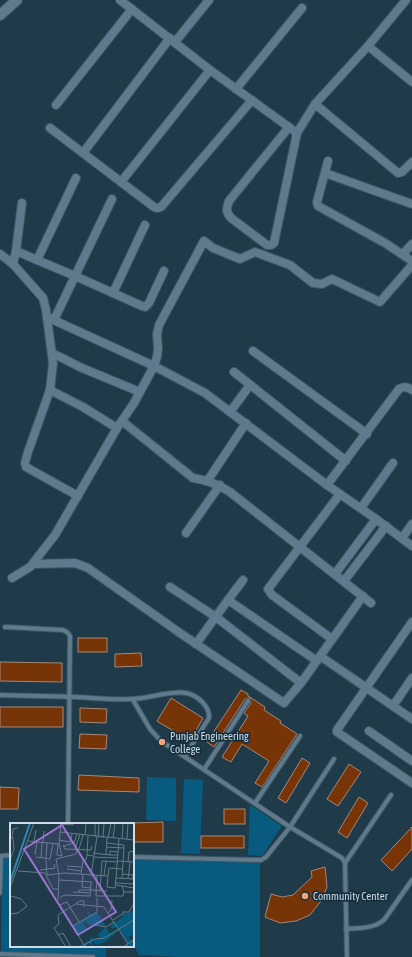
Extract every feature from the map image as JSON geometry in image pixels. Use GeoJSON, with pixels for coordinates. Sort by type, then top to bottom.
{"type":"FeatureCollection","features":[{"type":"Feature","properties":{"kind":"street"},"geometry":{"type":"LineString","coordinates":[[0,15],[17,0]]}},
{"type":"Feature","properties":{"kind":"street"},"geometry":{"type":"LineString","coordinates":[[120,0],[210,70],[297,133]]}},
{"type":"Feature","properties":{"kind":"street"},"geometry":{"type":"LineString","coordinates":[[83,153],[173,40],[209,0]]}},
{"type":"Feature","properties":{"kind":"street"},"geometry":{"type":"LineString","coordinates":[[290,127],[229,201],[226,208],[227,214],[231,218],[267,246],[274,243],[297,133],[315,104],[368,46],[406,0]]}},
{"type":"Feature","properties":{"kind":"street"},"geometry":{"type":"LineString","coordinates":[[236,88],[302,8]]}},
{"type":"Feature","properties":{"kind":"street"},"geometry":{"type":"LineString","coordinates":[[56,105],[132,9]]}},
{"type":"Feature","properties":{"kind":"street"},"geometry":{"type":"LineString","coordinates":[[368,46],[412,82]]}},
{"type":"Feature","properties":{"kind":"street"},"geometry":{"type":"LineString","coordinates":[[121,182],[210,70]]}},
{"type":"Feature","properties":{"kind":"street"},"geometry":{"type":"LineString","coordinates":[[50,128],[157,208],[161,207],[252,100]]}},
{"type":"Feature","properties":{"kind":"street"},"geometry":{"type":"LineString","coordinates":[[315,104],[398,173],[402,172],[412,162]]}},
{"type":"Feature","properties":{"kind":"street"},"geometry":{"type":"LineString","coordinates":[[328,161],[317,202],[318,206],[403,254],[412,261]]}},
{"type":"Feature","properties":{"kind":"street"},"geometry":{"type":"LineString","coordinates":[[325,173],[412,204]]}},
{"type":"Feature","properties":{"kind":"street"},"geometry":{"type":"LineString","coordinates":[[37,260],[76,178]]}},
{"type":"Feature","properties":{"kind":"street"},"geometry":{"type":"LineString","coordinates":[[50,319],[75,276],[112,199]]}},
{"type":"Feature","properties":{"kind":"street"},"geometry":{"type":"LineString","coordinates":[[13,264],[22,203]]}},
{"type":"Feature","properties":{"kind":"street"},"geometry":{"type":"LineString","coordinates":[[113,292],[145,225]]}},
{"type":"Feature","properties":{"kind":"street"},"geometry":{"type":"LineString","coordinates":[[12,578],[33,564],[55,535],[140,392],[154,366],[158,349],[157,334],[159,325],[204,241],[214,248],[240,258],[255,252],[290,265],[313,283],[322,284],[332,279],[380,302],[412,264]]}},
{"type":"Feature","properties":{"kind":"street"},"geometry":{"type":"LineString","coordinates":[[403,254],[412,244]]}},
{"type":"Feature","properties":{"kind":"street"},"geometry":{"type":"LineString","coordinates":[[16,251],[145,307],[149,303],[164,271]]}},
{"type":"Feature","properties":{"kind":"street"},"geometry":{"type":"LineString","coordinates":[[0,254],[13,264],[43,298],[50,319],[54,363],[50,390],[28,452],[25,463],[26,467],[78,496]]}},
{"type":"Feature","properties":{"kind":"street"},"geometry":{"type":"LineString","coordinates":[[50,319],[154,366],[205,393],[327,485],[412,546]]}},
{"type":"Feature","properties":{"kind":"street"},"geometry":{"type":"LineString","coordinates":[[253,351],[367,434]]}},
{"type":"Feature","properties":{"kind":"street"},"geometry":{"type":"LineString","coordinates":[[52,353],[75,365],[140,392]]}},
{"type":"Feature","properties":{"kind":"street"},"geometry":{"type":"LineString","coordinates":[[234,372],[346,461]]}},
{"type":"Feature","properties":{"kind":"street"},"geometry":{"type":"LineString","coordinates":[[230,412],[250,385]]}},
{"type":"Feature","properties":{"kind":"street"},"geometry":{"type":"LineString","coordinates":[[327,485],[402,387],[412,390]]}},
{"type":"Feature","properties":{"kind":"street"},"geometry":{"type":"LineString","coordinates":[[50,390],[120,424],[193,478],[208,480],[220,485],[258,513],[300,548],[371,603]]}},
{"type":"Feature","properties":{"kind":"street"},"geometry":{"type":"LineString","coordinates":[[208,480],[246,423]]}},
{"type":"Feature","properties":{"kind":"street"},"geometry":{"type":"LineString","coordinates":[[361,508],[393,464]]}},
{"type":"Feature","properties":{"kind":"street"},"geometry":{"type":"LineString","coordinates":[[186,533],[220,485]]}},
{"type":"Feature","properties":{"kind":"street"},"geometry":{"type":"LineString","coordinates":[[332,639],[269,592],[268,589],[340,494]]}},
{"type":"Feature","properties":{"kind":"street"},"geometry":{"type":"LineString","coordinates":[[335,574],[376,519]]}},
{"type":"Feature","properties":{"kind":"street"},"geometry":{"type":"LineString","coordinates":[[402,538],[412,524]]}},
{"type":"Feature","properties":{"kind":"street"},"geometry":{"type":"LineString","coordinates":[[344,581],[386,526]]}},
{"type":"Feature","properties":{"kind":"street"},"geometry":{"type":"LineString","coordinates":[[33,564],[75,563],[83,565],[284,703],[301,683],[363,596]]}},
{"type":"Feature","properties":{"kind":"street"},"geometry":{"type":"LineString","coordinates":[[196,644],[243,580]]}},
{"type":"Feature","properties":{"kind":"street"},"geometry":{"type":"LineString","coordinates":[[170,588],[216,617],[301,683]]}},
{"type":"Feature","properties":{"kind":"street"},"geometry":{"type":"LineString","coordinates":[[228,600],[367,688],[412,719]]}},
{"type":"Feature","properties":{"kind":"street"},"geometry":{"type":"LineString","coordinates":[[412,622],[338,728],[337,732],[412,783]]}},
{"type":"Feature","properties":{"kind":"street"},"geometry":{"type":"LineString","coordinates":[[393,706],[412,678]]}},
{"type":"Feature","properties":{"kind":"street"},"geometry":{"type":"LineString","coordinates":[[369,732],[412,761]]}},
{"type":"Feature","properties":{"kind":"lane"},"geometry":{"type":"LineString","coordinates":[[5,627],[63,630],[70,636],[68,823]]}},
{"type":"Feature","properties":{"kind":"lane"},"geometry":{"type":"LineString","coordinates":[[0,695],[133,700],[176,693],[186,693],[192,695],[207,707],[209,718],[185,756]]}},
{"type":"Feature","properties":{"kind":"lane"},"geometry":{"type":"LineString","coordinates":[[133,700],[146,723],[155,735],[290,827],[342,858],[345,863],[347,957]]}},
{"type":"Feature","properties":{"kind":"lane"},"geometry":{"type":"LineString","coordinates":[[205,768],[248,701]]}},
{"type":"Feature","properties":{"kind":"lane"},"geometry":{"type":"LineString","coordinates":[[255,803],[300,736]]}},
{"type":"Feature","properties":{"kind":"lane"},"geometry":{"type":"LineString","coordinates":[[134,857],[261,860],[266,857],[290,827],[334,759]]}},
{"type":"Feature","properties":{"kind":"lane"},"geometry":{"type":"LineString","coordinates":[[345,863],[391,795]]}},
{"type":"Feature","properties":{"kind":"lane"},"geometry":{"type":"LineString","coordinates":[[0,893],[1,856],[10,855]]}},
{"type":"Feature","properties":{"kind":"lane"},"geometry":{"type":"LineString","coordinates":[[346,929],[372,927],[381,923],[412,880]]}},
{"type":"Feature","properties":{"kind":"lane"},"geometry":{"type":"LineString","coordinates":[[0,954],[93,957]]}},
{"type":"Feature","properties":{"kind":"shaded area"},"geometry":{"type":"Polygon","coordinates":[[[147,777],[176,778],[176,821],[146,820],[147,777]]]}},
{"type":"Feature","properties":{"kind":"shaded area"},"geometry":{"type":"Polygon","coordinates":[[[184,779],[203,780],[200,854],[181,853],[184,779]]]}},
{"type":"Feature","properties":{"kind":"shaded area"},"geometry":{"type":"Polygon","coordinates":[[[250,805],[282,826],[262,856],[248,855],[250,805]]]}},
{"type":"Feature","properties":{"kind":"shaded area"},"geometry":{"type":"Polygon","coordinates":[[[2,856],[10,856],[10,947],[106,947],[106,957],[1,954],[2,856]]]}},
{"type":"Feature","properties":{"kind":"shaded area"},"geometry":{"type":"Polygon","coordinates":[[[134,858],[260,862],[260,957],[181,957],[139,955],[134,946],[134,858]]]}},
{"type":"Feature","properties":{"kind":"building"},"geometry":{"type":"Polygon","coordinates":[[[78,638],[107,638],[107,652],[78,652],[78,638]]]}},
{"type":"Feature","properties":{"kind":"building"},"geometry":{"type":"Polygon","coordinates":[[[141,653],[142,666],[115,667],[115,654],[141,653]]]}},
{"type":"Feature","properties":{"kind":"building"},"geometry":{"type":"Polygon","coordinates":[[[0,662],[62,663],[62,682],[0,681],[0,662]]]}},
{"type":"Feature","properties":{"kind":"building"},"geometry":{"type":"Polygon","coordinates":[[[241,690],[265,707],[264,710],[281,721],[280,723],[297,734],[262,787],[255,783],[269,761],[242,744],[231,762],[222,757],[248,716],[244,713],[251,703],[250,698],[245,699],[214,747],[207,742],[241,690]]]}},
{"type":"Feature","properties":{"kind":"building"},"geometry":{"type":"Polygon","coordinates":[[[171,698],[203,718],[190,741],[157,721],[171,698]]]}},
{"type":"Feature","properties":{"kind":"building"},"geometry":{"type":"Polygon","coordinates":[[[0,707],[63,707],[63,727],[0,727],[0,707]]]}},
{"type":"Feature","properties":{"kind":"building"},"geometry":{"type":"Polygon","coordinates":[[[80,708],[107,709],[106,723],[80,722],[80,708]]]}},
{"type":"Feature","properties":{"kind":"building"},"geometry":{"type":"Polygon","coordinates":[[[80,734],[107,735],[106,749],[79,748],[80,734]]]}},
{"type":"Feature","properties":{"kind":"building"},"geometry":{"type":"Polygon","coordinates":[[[302,758],[310,763],[286,803],[278,798],[302,758]]]}},
{"type":"Feature","properties":{"kind":"building"},"geometry":{"type":"Polygon","coordinates":[[[349,764],[361,772],[338,806],[327,799],[349,764]]]}},
{"type":"Feature","properties":{"kind":"building"},"geometry":{"type":"Polygon","coordinates":[[[79,775],[139,778],[139,792],[78,790],[79,775]]]}},
{"type":"Feature","properties":{"kind":"building"},"geometry":{"type":"Polygon","coordinates":[[[0,787],[19,788],[18,809],[0,809],[0,787]]]}},
{"type":"Feature","properties":{"kind":"building"},"geometry":{"type":"Polygon","coordinates":[[[359,797],[368,803],[347,838],[338,832],[359,797]]]}},
{"type":"Feature","properties":{"kind":"building"},"geometry":{"type":"Polygon","coordinates":[[[224,809],[245,809],[245,824],[224,824],[224,809]]]}},
{"type":"Feature","properties":{"kind":"building"},"geometry":{"type":"Polygon","coordinates":[[[163,822],[163,842],[134,842],[133,823],[163,822]]]}},
{"type":"Feature","properties":{"kind":"building"},"geometry":{"type":"Polygon","coordinates":[[[412,827],[412,849],[392,871],[381,860],[412,827]]]}},
{"type":"Feature","properties":{"kind":"building"},"geometry":{"type":"Polygon","coordinates":[[[201,836],[244,836],[244,848],[201,848],[201,836]]]}},
{"type":"Feature","properties":{"kind":"building","name":"Community Center"},"geometry":{"type":"Polygon","coordinates":[[[325,867],[327,887],[321,901],[310,915],[296,921],[280,923],[265,917],[271,894],[282,897],[293,895],[312,877],[311,871],[325,867]]]}},
{"type":"Feature","properties":{"kind":"place","name":"Punjab Engineering College"},"geometry":{"type":"Point","coordinates":[162,742]}},
{"type":"Feature","properties":{"kind":"place","name":"Community Center"},"geometry":{"type":"Point","coordinates":[305,896]}}]}
